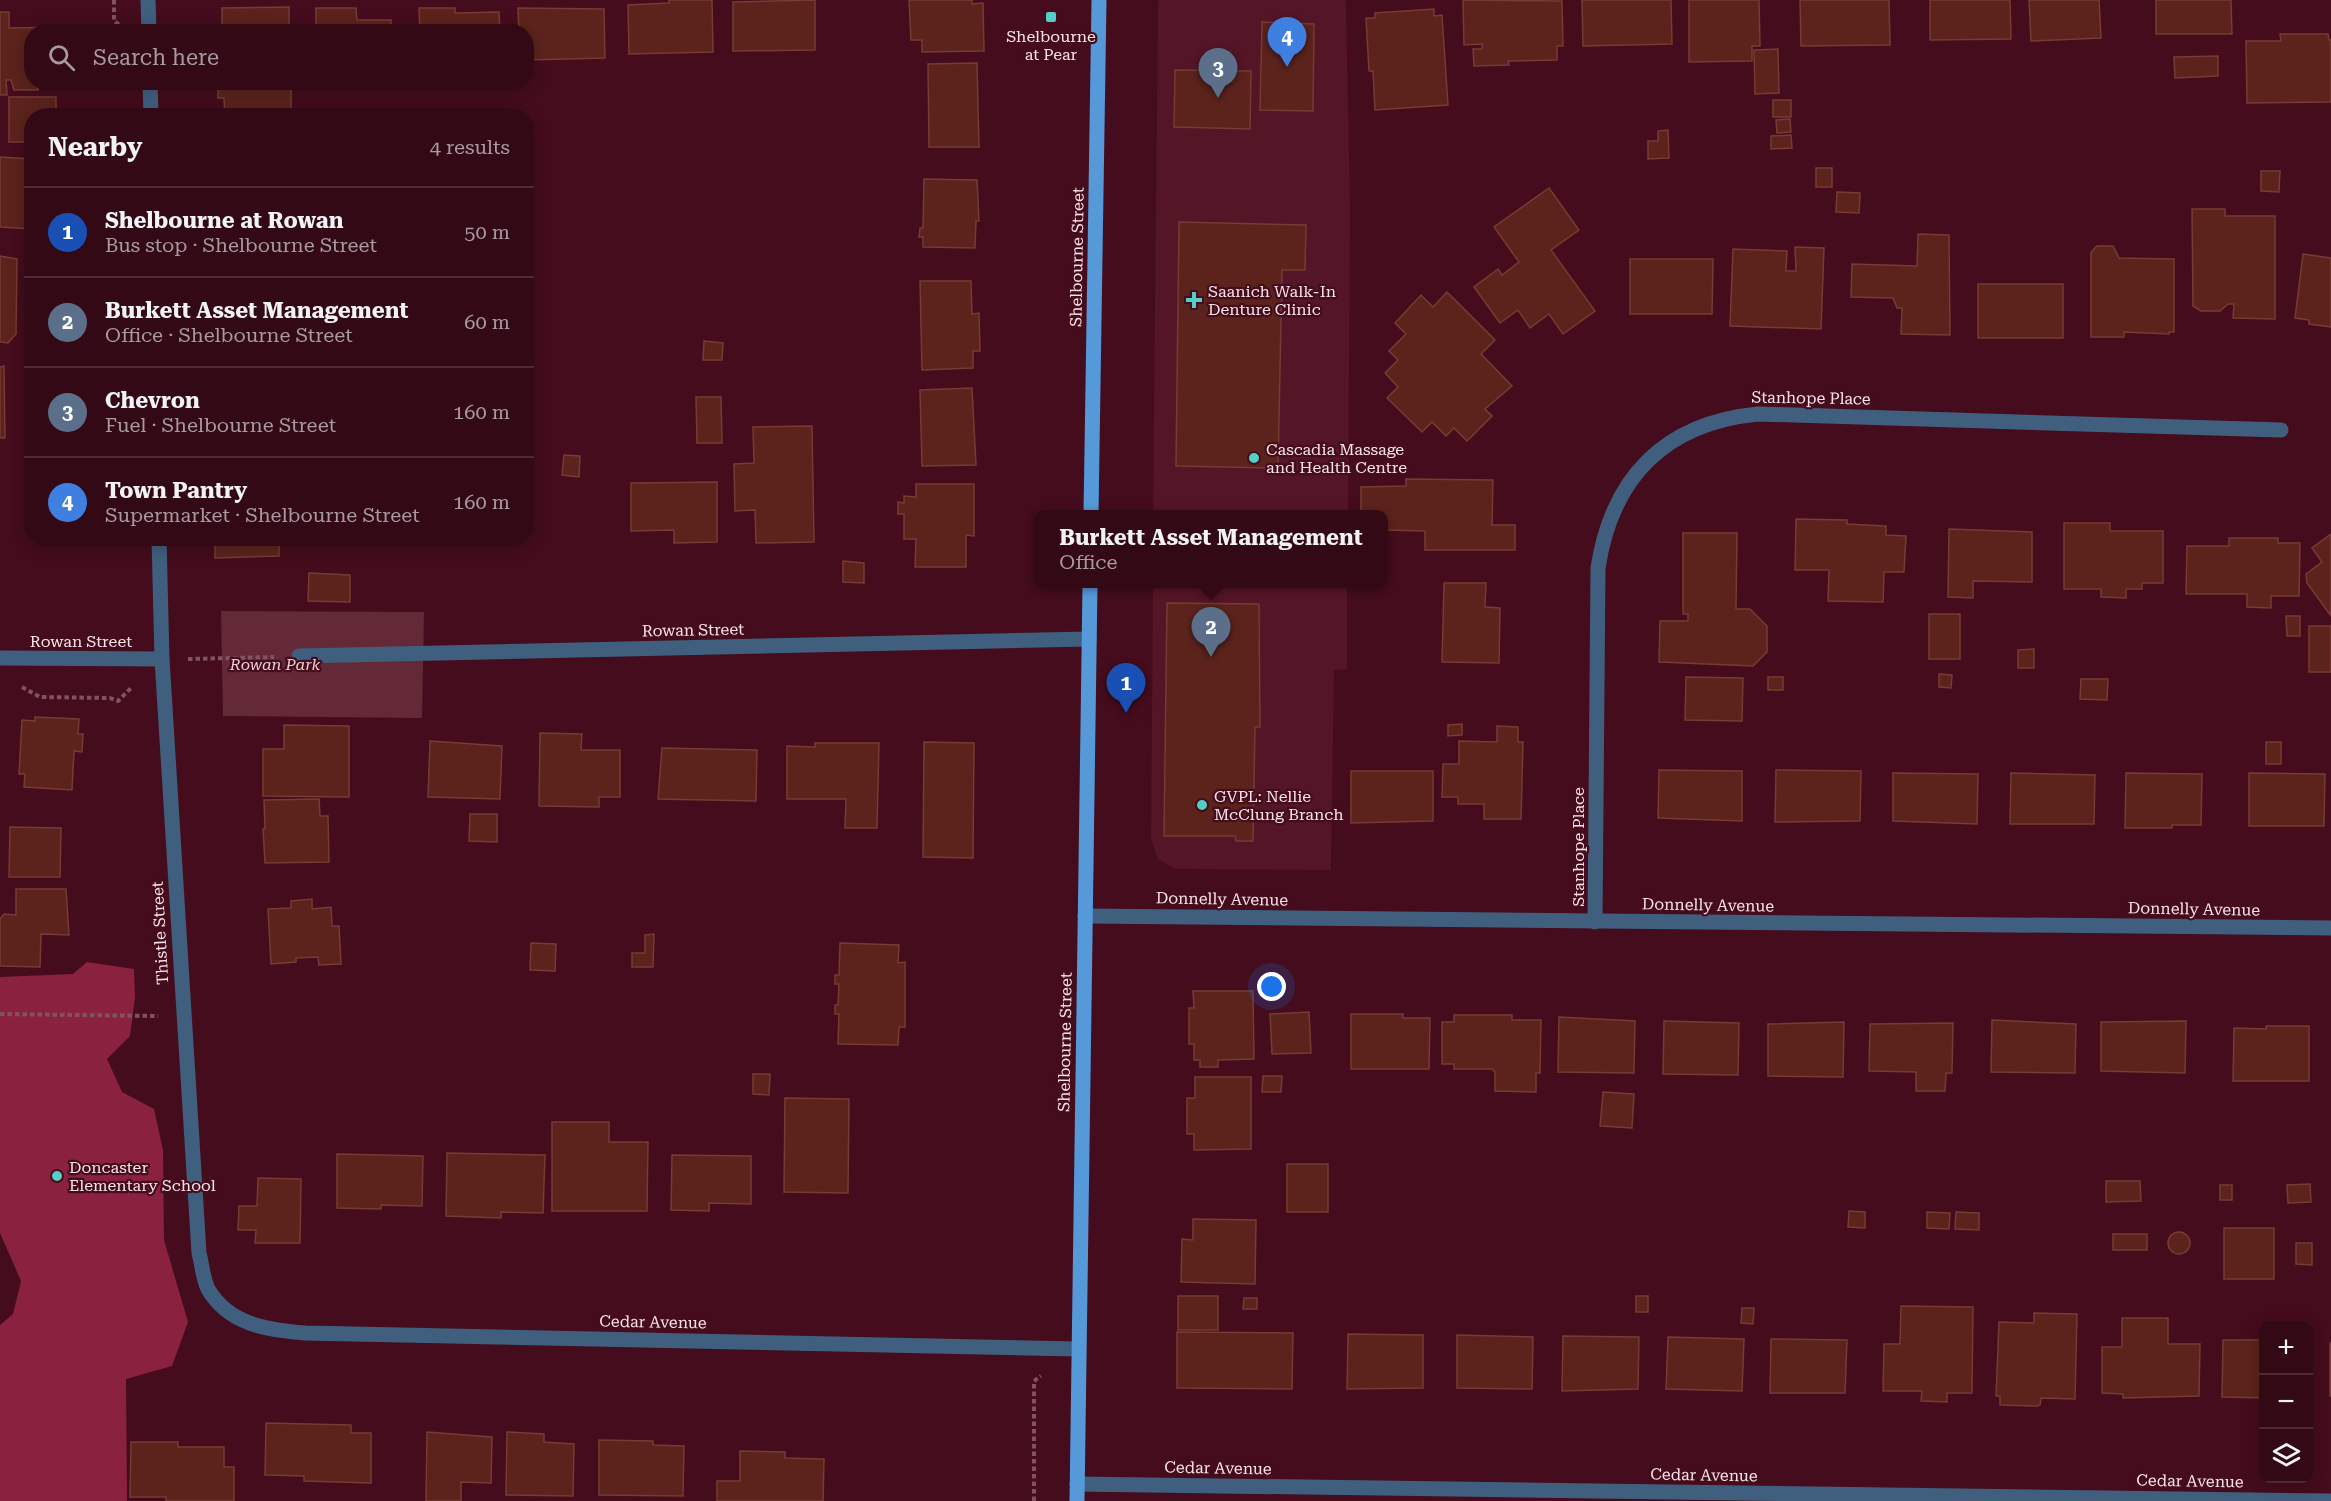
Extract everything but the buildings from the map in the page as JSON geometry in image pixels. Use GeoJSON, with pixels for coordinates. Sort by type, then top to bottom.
{"type":"FeatureCollection","features":[{"type":"Feature","properties":{"kind":"main road","name":"Shelbourne Street"},"geometry":{"type":"LineString","coordinates":[[1091,510],[1099,0]]}},
{"type":"Feature","properties":{"kind":"main road","name":"Shelbourne Street"},"geometry":{"type":"LineString","coordinates":[[1077,1501],[1090,588]]}},
{"type":"Feature","properties":{"kind":"street"},"geometry":{"type":"LineString","coordinates":[[148,0],[149,24]]}},
{"type":"Feature","properties":{"kind":"street"},"geometry":{"type":"LineString","coordinates":[[150,90],[151,108]]}},
{"type":"Feature","properties":{"kind":"street","name":"Stanhope Place"},"geometry":{"type":"LineString","coordinates":[[1595,922],[1600,558],[1612,510],[1626,485],[1645,462],[1664,446],[1709,422],[1758,414],[2281,430]]}},
{"type":"Feature","properties":{"kind":"street","name":"Thistle Street"},"geometry":{"type":"LineString","coordinates":[[159,546],[162,659],[199,1253],[208,1288],[231,1315]]}},
{"type":"Feature","properties":{"kind":"street","name":"Rowan Street"},"geometry":{"type":"LineString","coordinates":[[298,656],[1089,639]]}},
{"type":"Feature","properties":{"kind":"street","name":"Rowan Street"},"geometry":{"type":"LineString","coordinates":[[0,658],[162,659]]}},
{"type":"Feature","properties":{"kind":"street","name":"Donnelly Avenue"},"geometry":{"type":"LineString","coordinates":[[1085,916],[2331,928]]}},
{"type":"Feature","properties":{"kind":"street","name":"Cedar Avenue"},"geometry":{"type":"LineString","coordinates":[[231,1315],[267,1330],[305,1334],[1078,1349]]}},
{"type":"Feature","properties":{"kind":"street","name":"Cedar Avenue"},"geometry":{"type":"LineString","coordinates":[[1077,1484],[2331,1501]]}},
{"type":"Feature","properties":{"kind":"path"},"geometry":{"type":"LineString","coordinates":[[114,0],[114,21],[118,24]]}},
{"type":"Feature","properties":{"kind":"path"},"geometry":{"type":"LineString","coordinates":[[11,687],[23,687],[39,697],[118,700],[162,659],[298,656]]}},
{"type":"Feature","properties":{"kind":"path"},"geometry":{"type":"LineString","coordinates":[[0,1014],[183,1016]]}},
{"type":"Feature","properties":{"kind":"path"},"geometry":{"type":"LineString","coordinates":[[1034,1381],[1034,1501]]}},
{"type":"Feature","properties":{"kind":"shaded area"},"geometry":{"type":"Polygon","coordinates":[[[1158,0],[1346,0],[1350,210],[1348,510],[1153,510],[1158,0]]]}},
{"type":"Feature","properties":{"kind":"shaded area"},"geometry":{"type":"Polygon","coordinates":[[[1153,588],[1347,588],[1347,669],[1334,670],[1331,870],[1175,869],[1158,859],[1151,839],[1153,588]]]}},
{"type":"Feature","properties":{"kind":"shaded area","name":"Doncaster Elementary School"},"geometry":{"type":"Polygon","coordinates":[[[87,962],[134,969],[135,997],[130,1036],[107,1059],[122,1092],[154,1109],[163,1150],[164,1240],[188,1322],[172,1366],[126,1379],[127,1501],[0,1501],[0,1325],[13,1314],[21,1281],[0,1233],[0,977],[73,974],[87,962]]]}},
{"type":"Feature","properties":{"kind":"green space","name":"Rowan Park"},"geometry":{"type":"Polygon","coordinates":[[[221,611],[424,612],[422,718],[223,716],[221,611]]]}},
{"type":"Feature","properties":{"kind":"place","name":"Shelbourne at Pear"},"geometry":{"type":"Point","coordinates":[1051,17]}},
{"type":"Feature","properties":{"kind":"place","name":"Town Pantry"},"geometry":{"type":"Point","coordinates":[1287,67]}},
{"type":"Feature","properties":{"kind":"place","name":"Chevron"},"geometry":{"type":"Point","coordinates":[1218,98]}},
{"type":"Feature","properties":{"kind":"place","name":"Saanich Walk-In Denture Clinic"},"geometry":{"type":"Point","coordinates":[1194,300]}},
{"type":"Feature","properties":{"kind":"place","name":"Cascadia Massage and Health Centre"},"geometry":{"type":"Point","coordinates":[1254,458]}},
{"type":"Feature","properties":{"kind":"place","name":"Burkett Asset Management"},"geometry":{"type":"Point","coordinates":[1211,657]}},
{"type":"Feature","properties":{"kind":"place","name":"Shelbourne at Rowan"},"geometry":{"type":"Point","coordinates":[1126,713]}},
{"type":"Feature","properties":{"kind":"place","name":"GVPL: Nellie McClung Branch"},"geometry":{"type":"Point","coordinates":[1202,805]}},
{"type":"Feature","properties":{"kind":"place","name":"Doncaster Elementary School"},"geometry":{"type":"Point","coordinates":[57,1176]}}]}
